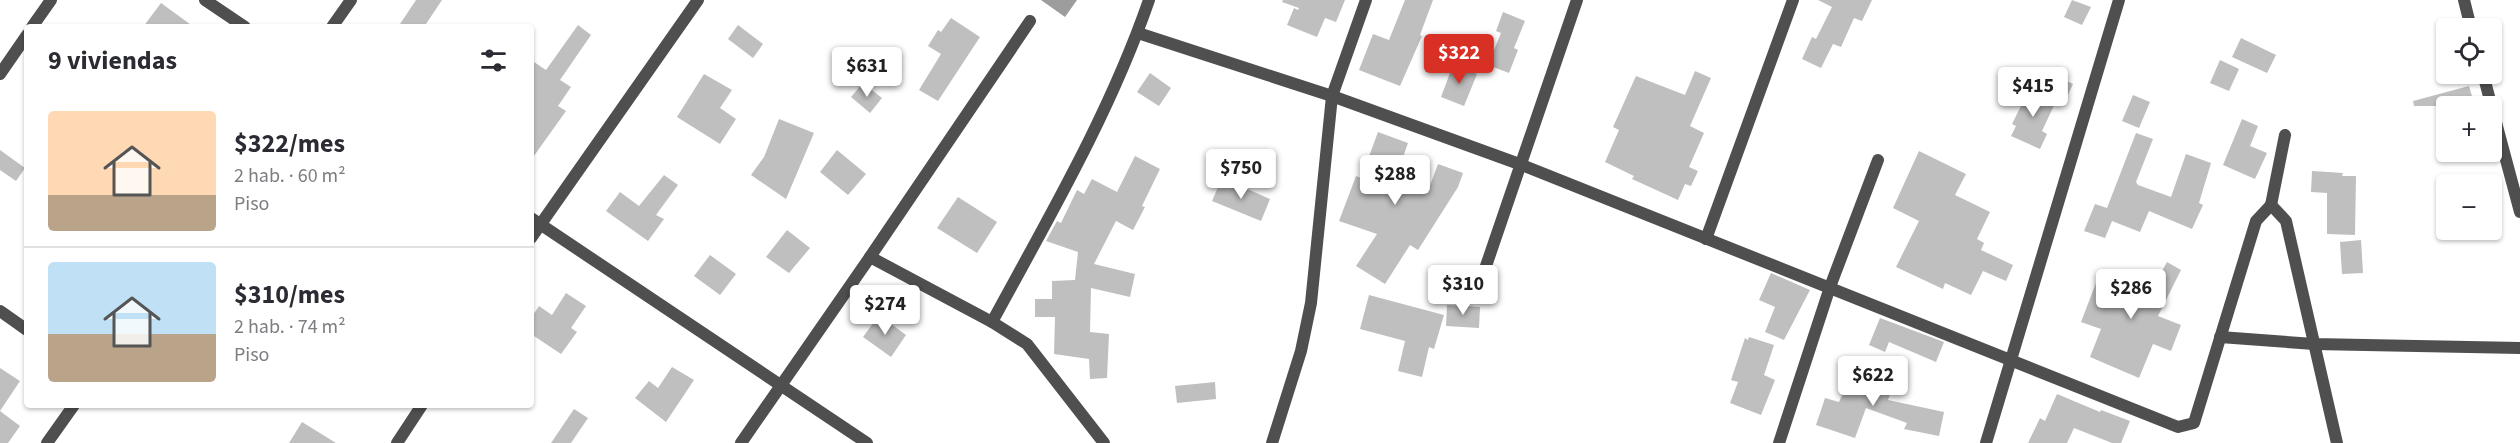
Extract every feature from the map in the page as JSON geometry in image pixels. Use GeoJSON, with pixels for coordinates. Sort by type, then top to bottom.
{"type":"FeatureCollection","features":[{"type":"Feature","properties":{"kind":"street"},"geometry":{"type":"LineString","coordinates":[[34,24],[51,0]]}},
{"type":"Feature","properties":{"kind":"street"},"geometry":{"type":"LineString","coordinates":[[205,0],[241,24]]}},
{"type":"Feature","properties":{"kind":"street"},"geometry":{"type":"LineString","coordinates":[[334,24],[351,0]]}},
{"type":"Feature","properties":{"kind":"street"},"geometry":{"type":"LineString","coordinates":[[698,0],[535,221],[867,443]]}},
{"type":"Feature","properties":{"kind":"street"},"geometry":{"type":"LineString","coordinates":[[992,322],[1090,141],[1138,33],[1149,0]]}},
{"type":"Feature","properties":{"kind":"street"},"geometry":{"type":"LineString","coordinates":[[1272,443],[1301,351],[1311,303],[1332,96],[1366,0]]}},
{"type":"Feature","properties":{"kind":"street"},"geometry":{"type":"LineString","coordinates":[[1486,266],[1577,0]]}},
{"type":"Feature","properties":{"kind":"street"},"geometry":{"type":"LineString","coordinates":[[1706,239],[1793,0]]}},
{"type":"Feature","properties":{"kind":"street"},"geometry":{"type":"LineString","coordinates":[[1986,443],[2119,0]]}},
{"type":"Feature","properties":{"kind":"street"},"geometry":{"type":"LineString","coordinates":[[2463,0],[2468,18]]}},
{"type":"Feature","properties":{"kind":"street"},"geometry":{"type":"LineString","coordinates":[[741,443],[1030,21]]}},
{"type":"Feature","properties":{"kind":"street"},"geometry":{"type":"LineString","coordinates":[[1138,33],[1332,96],[1522,165],[2013,359],[2178,427],[2194,423],[2256,220],[2271,205],[2285,135]]}},
{"type":"Feature","properties":{"kind":"street"},"geometry":{"type":"LineString","coordinates":[[0,74],[24,39]]}},
{"type":"Feature","properties":{"kind":"street"},"geometry":{"type":"LineString","coordinates":[[2486,84],[2520,212]]}},
{"type":"Feature","properties":{"kind":"street"},"geometry":{"type":"LineString","coordinates":[[1779,443],[1830,287],[1878,160]]}},
{"type":"Feature","properties":{"kind":"street"},"geometry":{"type":"LineString","coordinates":[[2271,205],[2286,221],[2337,443]]}},
{"type":"Feature","properties":{"kind":"street"},"geometry":{"type":"LineString","coordinates":[[870,257],[992,322],[1028,344],[1104,443]]}},
{"type":"Feature","properties":{"kind":"street"},"geometry":{"type":"LineString","coordinates":[[0,311],[24,328]]}},
{"type":"Feature","properties":{"kind":"street"},"geometry":{"type":"LineString","coordinates":[[2220,338],[2314,344],[2520,348]]}},
{"type":"Feature","properties":{"kind":"street"},"geometry":{"type":"LineString","coordinates":[[47,443],[72,408]]}},
{"type":"Feature","properties":{"kind":"street"},"geometry":{"type":"LineString","coordinates":[[397,443],[420,408]]}},
{"type":"Feature","properties":{"kind":"shaded area"},"geometry":{"type":"Polygon","coordinates":[[[1041,0],[1077,0],[1065,17],[1041,0]]]}},
{"type":"Feature","properties":{"kind":"building"},"geometry":{"type":"Polygon","coordinates":[[[416,0],[442,0],[426,24],[400,24],[416,0]]]}},
{"type":"Feature","properties":{"kind":"building"},"geometry":{"type":"Polygon","coordinates":[[[1283,0],[1345,0],[1336,22],[1325,18],[1317,37],[1287,25],[1294,8],[1298,10],[1299,8],[1282,2],[1283,0]]]}},
{"type":"Feature","properties":{"kind":"building"},"geometry":{"type":"Polygon","coordinates":[[[1405,0],[1433,0],[1420,35],[1422,36],[1400,86],[1359,70],[1373,34],[1389,40],[1405,0]]]}},
{"type":"Feature","properties":{"kind":"building"},"geometry":{"type":"Polygon","coordinates":[[[1818,0],[1872,0],[1862,21],[1854,18],[1841,47],[1833,44],[1821,68],[1802,59],[1812,37],[1816,39],[1832,7],[1818,0]]]}},
{"type":"Feature","properties":{"kind":"building"},"geometry":{"type":"Polygon","coordinates":[[[2072,0],[2091,7],[2082,25],[2064,17],[2072,0]]]}},
{"type":"Feature","properties":{"kind":"building"},"geometry":{"type":"Polygon","coordinates":[[[161,3],[190,24],[145,24],[161,3]]]}},
{"type":"Feature","properties":{"kind":"building"},"geometry":{"type":"Polygon","coordinates":[[[1503,12],[1525,21],[1514,48],[1518,50],[1509,73],[1488,65],[1501,33],[1496,31],[1503,12]]]}},
{"type":"Feature","properties":{"kind":"building"},"geometry":{"type":"Polygon","coordinates":[[[951,18],[980,37],[938,101],[919,90],[941,54],[928,46],[938,30],[941,32],[951,18]]]}},
{"type":"Feature","properties":{"kind":"building"},"geometry":{"type":"Polygon","coordinates":[[[578,25],[591,35],[560,80],[571,87],[558,106],[566,111],[534,156],[534,62],[546,70],[578,25]]]}},
{"type":"Feature","properties":{"kind":"building"},"geometry":{"type":"Polygon","coordinates":[[[738,25],[763,44],[753,58],[728,39],[738,25]]]}},
{"type":"Feature","properties":{"kind":"building"},"geometry":{"type":"Polygon","coordinates":[[[2241,38],[2276,55],[2267,73],[2232,57],[2241,38]]]}},
{"type":"Feature","properties":{"kind":"building"},"geometry":{"type":"Polygon","coordinates":[[[2220,60],[2239,69],[2229,91],[2210,83],[2220,60]]]}},
{"type":"Feature","properties":{"kind":"building"},"geometry":{"type":"Polygon","coordinates":[[[1453,65],[1477,74],[1464,106],[1441,97],[1453,65]]]}},
{"type":"Feature","properties":{"kind":"building"},"geometry":{"type":"Polygon","coordinates":[[[1695,71],[1711,78],[1690,126],[1704,133],[1689,167],[1698,171],[1691,186],[1685,184],[1678,200],[1632,179],[1634,176],[1605,162],[1619,130],[1613,127],[1636,76],[1685,95],[1695,71]]]}},
{"type":"Feature","properties":{"kind":"building"},"geometry":{"type":"Polygon","coordinates":[[[1150,73],[1171,88],[1159,106],[1137,92],[1150,73]]]}},
{"type":"Feature","properties":{"kind":"building"},"geometry":{"type":"Polygon","coordinates":[[[704,74],[732,90],[720,108],[736,119],[720,144],[677,117],[704,74]]]}},
{"type":"Feature","properties":{"kind":"building"},"geometry":{"type":"Polygon","coordinates":[[[2054,75],[2073,84],[2066,99],[2046,90],[2054,75]]]}},
{"type":"Feature","properties":{"kind":"building"},"geometry":{"type":"Polygon","coordinates":[[[863,83],[882,98],[870,113],[851,97],[863,83]]]}},
{"type":"Feature","properties":{"kind":"building"},"geometry":{"type":"Polygon","coordinates":[[[2031,86],[2057,99],[2042,131],[2047,134],[2040,149],[2011,136],[2016,126],[2012,124],[2031,86]]]}},
{"type":"Feature","properties":{"kind":"building"},"geometry":{"type":"Polygon","coordinates":[[[2469,86],[2472,96],[2436,96],[2436,106],[2414,106],[2413,101],[2469,86]]]}},
{"type":"Feature","properties":{"kind":"building"},"geometry":{"type":"Polygon","coordinates":[[[2133,95],[2150,102],[2139,128],[2122,121],[2133,95]]]}},
{"type":"Feature","properties":{"kind":"building"},"geometry":{"type":"Polygon","coordinates":[[[779,119],[814,133],[786,199],[751,175],[764,157],[779,119]]]}},
{"type":"Feature","properties":{"kind":"building"},"geometry":{"type":"Polygon","coordinates":[[[2242,119],[2258,126],[2250,146],[2267,153],[2255,179],[2223,165],[2242,119]]]}},
{"type":"Feature","properties":{"kind":"building"},"geometry":{"type":"Polygon","coordinates":[[[1378,132],[1408,143],[1398,171],[1428,191],[1438,164],[1463,173],[1458,187],[1418,250],[1410,245],[1385,284],[1356,266],[1377,234],[1339,221],[1356,176],[1361,178],[1378,132]]]}},
{"type":"Feature","properties":{"kind":"building"},"geometry":{"type":"Polygon","coordinates":[[[2136,133],[2153,139],[2136,182],[2138,185],[2171,197],[2186,154],[2211,163],[2199,203],[2203,205],[2192,229],[2149,211],[2140,232],[2112,221],[2105,238],[2084,231],[2095,204],[2107,208],[2136,133]]]}},
{"type":"Feature","properties":{"kind":"building"},"geometry":{"type":"Polygon","coordinates":[[[0,150],[24,167],[16,181],[0,170],[0,150]]]}},
{"type":"Feature","properties":{"kind":"building"},"geometry":{"type":"Polygon","coordinates":[[[837,150],[866,174],[848,195],[820,172],[837,150]]]}},
{"type":"Feature","properties":{"kind":"building"},"geometry":{"type":"Polygon","coordinates":[[[1919,151],[1966,174],[1955,195],[1990,212],[1977,239],[1984,243],[1981,250],[2013,265],[2006,281],[1983,271],[1971,295],[1945,283],[1943,289],[1896,267],[1919,221],[1893,208],[1919,151]]]}},
{"type":"Feature","properties":{"kind":"building"},"geometry":{"type":"Polygon","coordinates":[[[1135,156],[1160,169],[1133,230],[1116,221],[1094,264],[1135,274],[1130,297],[1091,288],[1090,332],[1109,334],[1107,378],[1090,379],[1089,359],[1054,354],[1055,317],[1035,317],[1035,299],[1052,299],[1052,281],[1075,280],[1078,252],[1046,241],[1057,221],[1061,223],[1077,190],[1084,194],[1092,179],[1117,192],[1135,156]]]}},
{"type":"Feature","properties":{"kind":"building"},"geometry":{"type":"Polygon","coordinates":[[[2312,171],[2356,176],[2355,235],[2327,234],[2327,193],[2311,192],[2312,171]]]}},
{"type":"Feature","properties":{"kind":"building"},"geometry":{"type":"Polygon","coordinates":[[[664,175],[678,185],[656,215],[664,219],[648,241],[606,211],[620,192],[639,206],[664,175]]]}},
{"type":"Feature","properties":{"kind":"building"},"geometry":{"type":"Polygon","coordinates":[[[1222,178],[1270,199],[1261,221],[1212,201],[1222,178]]]}},
{"type":"Feature","properties":{"kind":"building"},"geometry":{"type":"Polygon","coordinates":[[[958,197],[997,222],[977,253],[937,228],[958,197]]]}},
{"type":"Feature","properties":{"kind":"building"},"geometry":{"type":"Polygon","coordinates":[[[787,230],[810,248],[789,273],[766,257],[787,230]]]}},
{"type":"Feature","properties":{"kind":"building"},"geometry":{"type":"Polygon","coordinates":[[[2361,240],[2363,273],[2342,274],[2340,242],[2361,240]]]}},
{"type":"Feature","properties":{"kind":"building"},"geometry":{"type":"Polygon","coordinates":[[[710,255],[736,274],[720,295],[694,276],[710,255]]]}},
{"type":"Feature","properties":{"kind":"building"},"geometry":{"type":"Polygon","coordinates":[[[2167,262],[2181,270],[2158,316],[2181,325],[2171,351],[2153,344],[2139,378],[2090,357],[2101,329],[2081,322],[2099,275],[2137,291],[2143,275],[2157,280],[2167,262]]]}},
{"type":"Feature","properties":{"kind":"building"},"geometry":{"type":"Polygon","coordinates":[[[1771,273],[1810,290],[1784,340],[1765,332],[1775,307],[1759,300],[1771,273]]]}},
{"type":"Feature","properties":{"kind":"building"},"geometry":{"type":"Polygon","coordinates":[[[566,293],[586,306],[571,328],[577,332],[561,354],[534,336],[534,314],[539,306],[552,315],[566,293]]]}},
{"type":"Feature","properties":{"kind":"building"},"geometry":{"type":"Polygon","coordinates":[[[1369,295],[1444,315],[1434,349],[1429,347],[1422,377],[1398,371],[1405,341],[1360,329],[1369,295]]]}},
{"type":"Feature","properties":{"kind":"building"},"geometry":{"type":"Polygon","coordinates":[[[1447,305],[1480,307],[1479,328],[1446,326],[1447,305]]]}},
{"type":"Feature","properties":{"kind":"building"},"geometry":{"type":"Polygon","coordinates":[[[879,315],[906,335],[891,357],[863,337],[879,315]]]}},
{"type":"Feature","properties":{"kind":"building"},"geometry":{"type":"Polygon","coordinates":[[[1880,318],[1944,342],[1936,362],[1889,342],[1885,352],[1869,345],[1880,318]]]}},
{"type":"Feature","properties":{"kind":"building"},"geometry":{"type":"Polygon","coordinates":[[[1749,337],[1774,345],[1764,375],[1775,380],[1761,415],[1730,403],[1738,382],[1731,380],[1745,338],[1748,340],[1749,337]]]}},
{"type":"Feature","properties":{"kind":"building"},"geometry":{"type":"Polygon","coordinates":[[[1859,357],[1875,364],[1866,386],[1890,394],[1888,400],[1944,412],[1939,436],[1904,429],[1907,423],[1866,408],[1855,438],[1816,425],[1825,398],[1839,402],[1859,357]]]}},
{"type":"Feature","properties":{"kind":"building"},"geometry":{"type":"Polygon","coordinates":[[[672,367],[694,380],[666,422],[635,398],[649,381],[658,388],[672,367]]]}},
{"type":"Feature","properties":{"kind":"building"},"geometry":{"type":"Polygon","coordinates":[[[0,368],[20,381],[0,411],[0,368]]]}},
{"type":"Feature","properties":{"kind":"building"},"geometry":{"type":"Polygon","coordinates":[[[1215,382],[1216,399],[1177,403],[1175,386],[1215,382]]]}},
{"type":"Feature","properties":{"kind":"building"},"geometry":{"type":"Polygon","coordinates":[[[2057,394],[2100,412],[2101,410],[2130,421],[2121,443],[2112,443],[2074,428],[2067,443],[2028,443],[2040,418],[2045,421],[2057,394]]]}},
{"type":"Feature","properties":{"kind":"building"},"geometry":{"type":"Polygon","coordinates":[[[574,409],[588,418],[571,443],[551,443],[574,409]]]}},
{"type":"Feature","properties":{"kind":"building"},"geometry":{"type":"Polygon","coordinates":[[[0,411],[20,426],[8,443],[0,443],[0,411]]]}},
{"type":"Feature","properties":{"kind":"building"},"geometry":{"type":"Polygon","coordinates":[[[302,422],[336,443],[289,443],[302,422]]]}}]}
